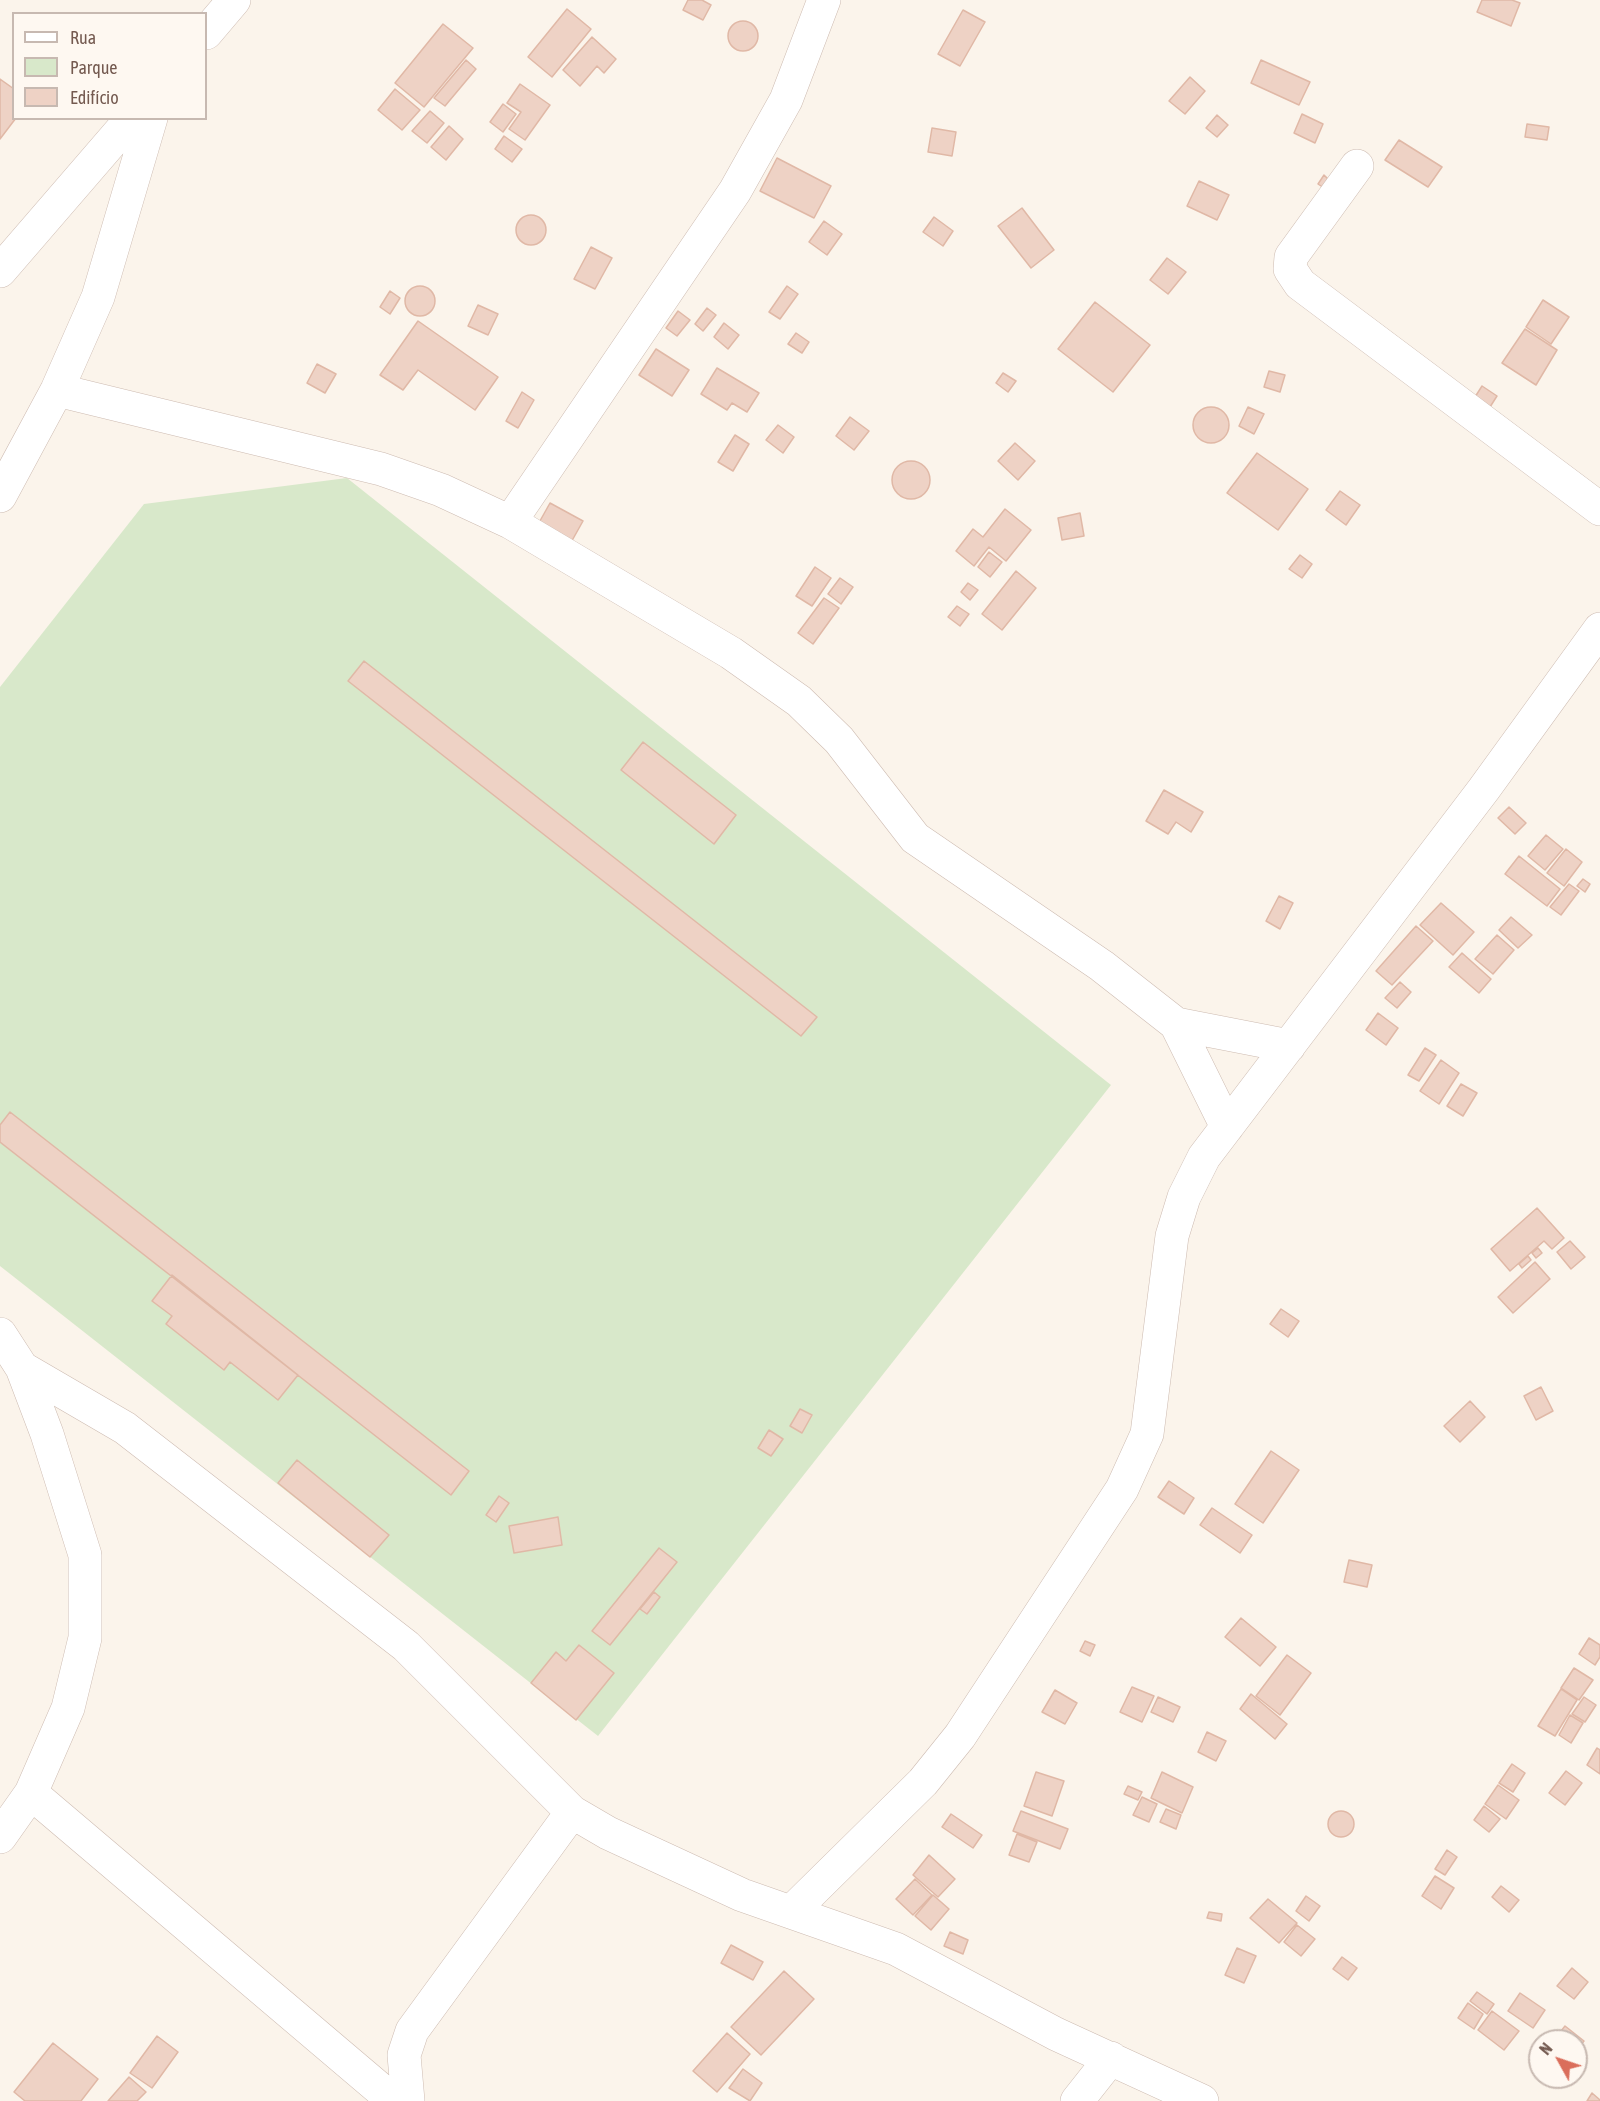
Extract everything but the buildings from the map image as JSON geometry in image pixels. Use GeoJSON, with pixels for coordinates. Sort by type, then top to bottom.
{"type":"FeatureCollection","features":[{"type":"Feature","properties":{"kind":"street"},"geometry":{"type":"LineString","coordinates":[[207,32],[234,0]]}},
{"type":"Feature","properties":{"kind":"street"},"geometry":{"type":"LineString","coordinates":[[510,522],[735,191],[786,100],[824,0]]}},
{"type":"Feature","properties":{"kind":"street"},"geometry":{"type":"LineString","coordinates":[[0,270],[130,120]]}},
{"type":"Feature","properties":{"kind":"street"},"geometry":{"type":"LineString","coordinates":[[0,496],[57,390],[98,297],[150,120]]}},
{"type":"Feature","properties":{"kind":"street"},"geometry":{"type":"LineString","coordinates":[[1357,166],[1291,257],[1290,269],[1300,284],[1600,509]]}},
{"type":"Feature","properties":{"kind":"street"},"geometry":{"type":"LineString","coordinates":[[57,390],[381,469],[441,490],[510,522],[731,653],[799,701],[839,740],[915,838],[1102,966],[1176,1024],[1227,1127]]}},
{"type":"Feature","properties":{"kind":"street"},"geometry":{"type":"LineString","coordinates":[[791,1912],[923,1782],[960,1736],[1122,1489],[1148,1434],[1172,1236],[1184,1197],[1204,1157],[1477,798],[1600,629]]}},
{"type":"Feature","properties":{"kind":"street"},"geometry":{"type":"LineString","coordinates":[[1176,1024],[1289,1046]]}},
{"type":"Feature","properties":{"kind":"street"},"geometry":{"type":"LineString","coordinates":[[0,1334],[22,1368],[47,1434],[85,1555],[85,1638],[68,1708],[31,1793],[0,1837]]}},
{"type":"Feature","properties":{"kind":"street"},"geometry":{"type":"LineString","coordinates":[[22,1368],[125,1428],[406,1646],[572,1812],[608,1833],[742,1895],[896,1949],[1056,2034],[1202,2101]]}},
{"type":"Feature","properties":{"kind":"street"},"geometry":{"type":"LineString","coordinates":[[31,1793],[394,2101]]}},
{"type":"Feature","properties":{"kind":"street"},"geometry":{"type":"LineString","coordinates":[[408,2101],[404,2055],[412,2031],[572,1812]]}},
{"type":"Feature","properties":{"kind":"street"},"geometry":{"type":"LineString","coordinates":[[1077,2101],[1111,2058]]}},
{"type":"Feature","properties":{"kind":"green space"},"geometry":{"type":"Polygon","coordinates":[[[347,478],[1111,1085],[598,1736],[0,1266],[0,687],[144,504],[347,478]]]}}]}
